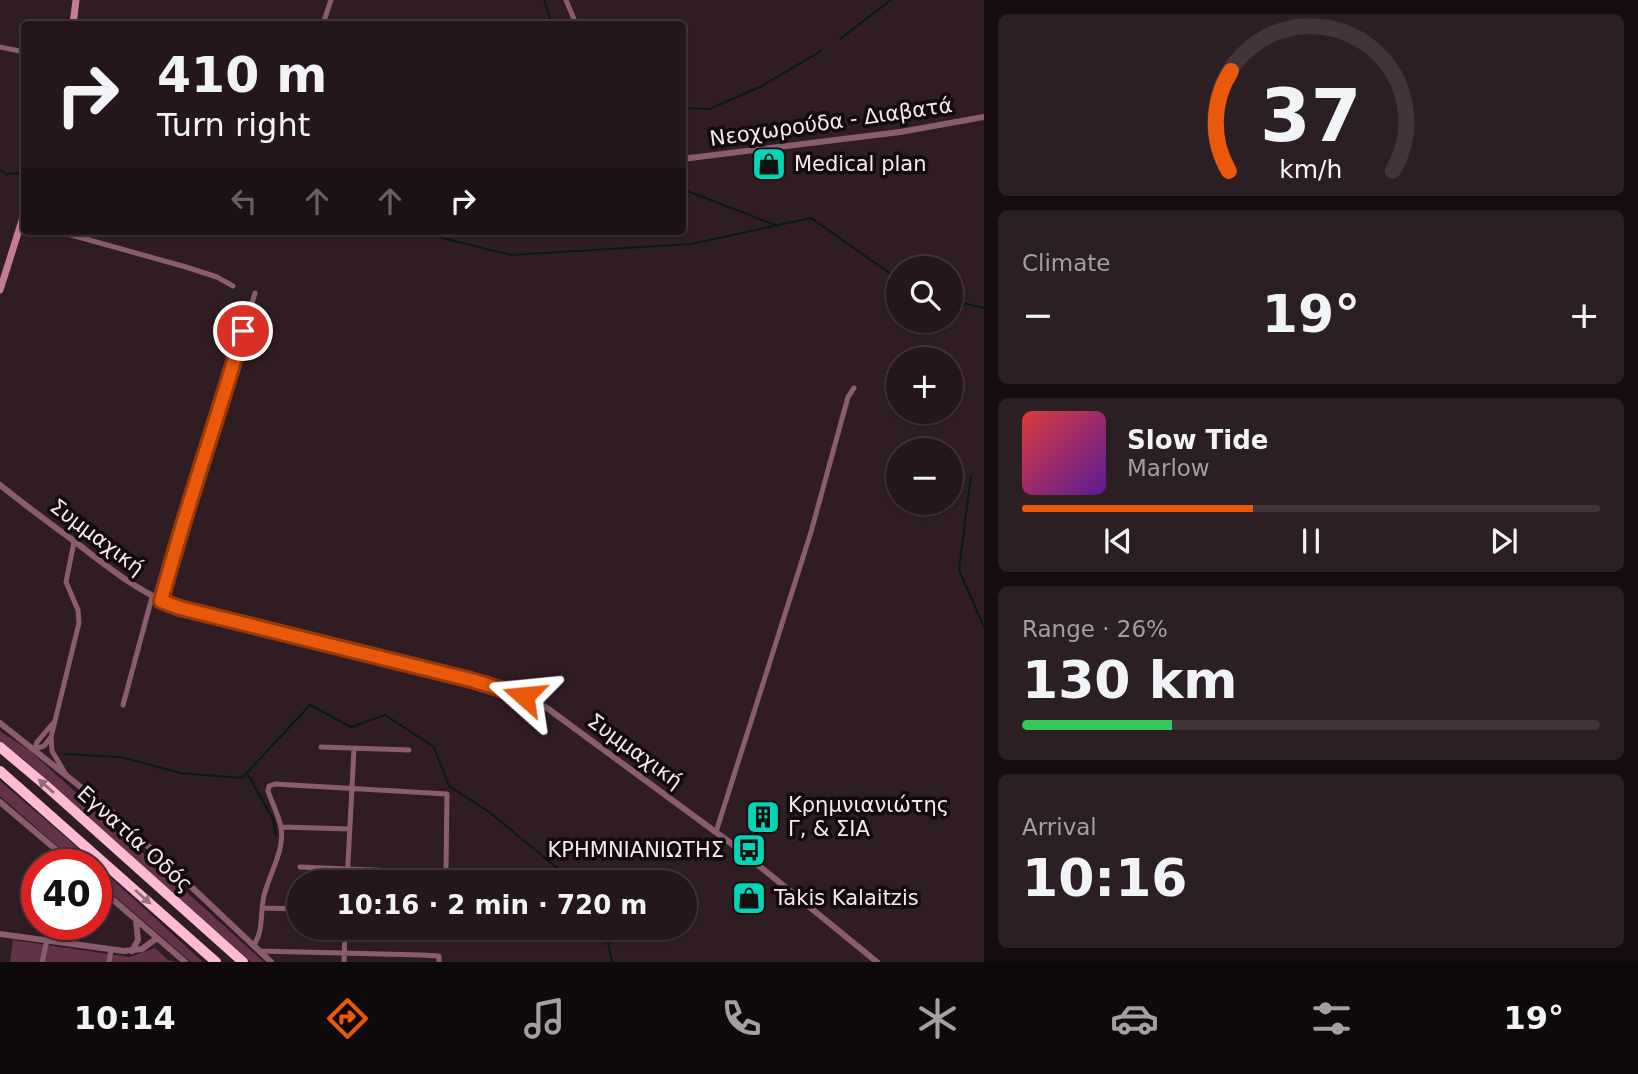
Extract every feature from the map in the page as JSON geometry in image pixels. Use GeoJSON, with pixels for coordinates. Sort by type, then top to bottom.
{"type":"FeatureCollection","features":[{"type":"Feature","properties":{"kind":"highway","name":"Εγνατία Οδός"},"geometry":{"type":"LineString","coordinates":[[0,747],[243,962]]}},
{"type":"Feature","properties":{"kind":"highway","name":"Εγνατία Οδός"},"geometry":{"type":"LineString","coordinates":[[0,771],[216,962]]}},
{"type":"Feature","properties":{"kind":"main road"},"geometry":{"type":"LineString","coordinates":[[73,21],[76,0]]}},
{"type":"Feature","properties":{"kind":"main road"},"geometry":{"type":"LineString","coordinates":[[0,290],[21,229]]}},
{"type":"Feature","properties":{"kind":"street"},"geometry":{"type":"LineString","coordinates":[[324,21],[331,0]]}},
{"type":"Feature","properties":{"kind":"street"},"geometry":{"type":"LineString","coordinates":[[566,0],[575,21]]}},
{"type":"Feature","properties":{"kind":"street"},"geometry":{"type":"LineString","coordinates":[[0,47],[21,51]]}},
{"type":"Feature","properties":{"kind":"street","name":"Νεοχωρούδα - Διαβατά"},"geometry":{"type":"LineString","coordinates":[[686,159],[900,132],[984,117]]}},
{"type":"Feature","properties":{"kind":"street"},"geometry":{"type":"LineString","coordinates":[[72,235],[161,259],[217,277],[233,286]]}},
{"type":"Feature","properties":{"kind":"street"},"geometry":{"type":"LineString","coordinates":[[161,601],[192,490],[212,435],[255,293]]}},
{"type":"Feature","properties":{"kind":"street"},"geometry":{"type":"LineString","coordinates":[[716,832],[811,532],[848,397],[853,388]]}},
{"type":"Feature","properties":{"kind":"street","name":"Συμμαχική"},"geometry":{"type":"LineString","coordinates":[[0,485],[113,572],[161,601],[471,680],[524,696],[547,708],[716,832],[877,962]]}},
{"type":"Feature","properties":{"kind":"street"},"geometry":{"type":"LineString","coordinates":[[65,774],[52,751],[51,737],[79,623],[78,610],[66,582],[74,542]]}},
{"type":"Feature","properties":{"kind":"street"},"geometry":{"type":"LineString","coordinates":[[123,705],[152,597]]}},
{"type":"Feature","properties":{"kind":"street"},"geometry":{"type":"LineString","coordinates":[[36,749],[37,742],[54,722]]}},
{"type":"Feature","properties":{"kind":"street"},"geometry":{"type":"LineString","coordinates":[[0,723],[36,749],[121,820],[271,962]]}},
{"type":"Feature","properties":{"kind":"street"},"geometry":{"type":"LineString","coordinates":[[36,749],[44,746],[51,737]]}},
{"type":"Feature","properties":{"kind":"street"},"geometry":{"type":"LineString","coordinates":[[321,747],[409,750]]}},
{"type":"Feature","properties":{"kind":"street"},"geometry":{"type":"LineString","coordinates":[[348,869],[354,749]]}},
{"type":"Feature","properties":{"kind":"street"},"geometry":{"type":"LineString","coordinates":[[256,949],[265,892],[281,836],[281,827],[268,791],[272,785],[447,794],[446,868],[442,873],[300,867]]}},
{"type":"Feature","properties":{"kind":"street"},"geometry":{"type":"LineString","coordinates":[[0,802],[55,849]]}},
{"type":"Feature","properties":{"kind":"street"},"geometry":{"type":"LineString","coordinates":[[281,827],[350,829]]}},
{"type":"Feature","properties":{"kind":"street"},"geometry":{"type":"LineString","coordinates":[[112,899],[185,962]]}},
{"type":"Feature","properties":{"kind":"street"},"geometry":{"type":"LineString","coordinates":[[262,908],[287,909]]}},
{"type":"Feature","properties":{"kind":"street"},"geometry":{"type":"LineString","coordinates":[[133,950],[139,936],[135,919]]}},
{"type":"Feature","properties":{"kind":"street"},"geometry":{"type":"LineString","coordinates":[[0,934],[21,937]]}},
{"type":"Feature","properties":{"kind":"street"},"geometry":{"type":"LineString","coordinates":[[43,962],[47,940],[111,950],[133,950],[142,949],[157,938]]}},
{"type":"Feature","properties":{"kind":"street"},"geometry":{"type":"LineString","coordinates":[[344,962],[345,940]]}},
{"type":"Feature","properties":{"kind":"street"},"geometry":{"type":"LineString","coordinates":[[256,949],[439,956],[439,962]]}},
{"type":"Feature","properties":{"kind":"street"},"geometry":{"type":"LineString","coordinates":[[110,962],[111,950]]}},
{"type":"Feature","properties":{"kind":"shaded area"},"geometry":{"type":"Polygon","coordinates":[[[0,731],[30,751],[264,962],[251,962],[22,758],[0,742],[0,731]]]}},
{"type":"Feature","properties":{"kind":"shaded area"},"geometry":{"type":"Polygon","coordinates":[[[0,781],[79,849],[61,849],[0,796],[0,781]]]}},
{"type":"Feature","properties":{"kind":"shaded area"},"geometry":{"type":"Polygon","coordinates":[[[112,879],[203,962],[191,962],[112,894],[112,879]]]}},
{"type":"Feature","properties":{"kind":"shaded area"},"geometry":{"type":"Polygon","coordinates":[[[13,940],[129,957],[155,948],[168,960],[176,962],[10,962],[13,940]]]}},
{"type":"Feature","properties":{"kind":"waterway"},"geometry":{"type":"LineString","coordinates":[[544,0],[551,21]]}},
{"type":"Feature","properties":{"kind":"waterway"},"geometry":{"type":"LineString","coordinates":[[840,39],[891,0]]}},
{"type":"Feature","properties":{"kind":"waterway"},"geometry":{"type":"LineString","coordinates":[[686,108],[709,109],[760,87],[821,51]]}},
{"type":"Feature","properties":{"kind":"waterway"},"geometry":{"type":"LineString","coordinates":[[0,170],[6,174],[21,173]]}},
{"type":"Feature","properties":{"kind":"waterway"},"geometry":{"type":"LineString","coordinates":[[686,191],[778,226]]}},
{"type":"Feature","properties":{"kind":"waterway"},"geometry":{"type":"LineString","coordinates":[[436,235],[511,255],[691,244],[811,218],[886,271]]}},
{"type":"Feature","properties":{"kind":"waterway"},"geometry":{"type":"LineString","coordinates":[[963,303],[984,308]]}},
{"type":"Feature","properties":{"kind":"waterway"},"geometry":{"type":"LineString","coordinates":[[971,475],[959,570],[984,627]]}},
{"type":"Feature","properties":{"kind":"waterway"},"geometry":{"type":"LineString","coordinates":[[64,754],[121,757],[180,773],[242,778],[310,705],[351,727],[385,715],[434,747],[449,786],[488,811],[559,870]]}},
{"type":"Feature","properties":{"kind":"waterway"},"geometry":{"type":"LineString","coordinates":[[247,773],[273,819],[276,835]]}},
{"type":"Feature","properties":{"kind":"waterway"},"geometry":{"type":"LineString","coordinates":[[607,940],[612,962]]}},
{"type":"Feature","properties":{"kind":"place","name":"Medical plan"},"geometry":{"type":"Point","coordinates":[769,164]}},
{"type":"Feature","properties":{"kind":"place","name":"Κρημνιανιώτης Γ, & ΣΙΑ"},"geometry":{"type":"Point","coordinates":[763,817]}},
{"type":"Feature","properties":{"kind":"place","name":"ΚΡΗΜΝΙΑΝΙΩΤΗΣ"},"geometry":{"type":"Point","coordinates":[749,850]}},
{"type":"Feature","properties":{"kind":"place","name":"Takis Kalaitzis"},"geometry":{"type":"Point","coordinates":[749,898]}},
{"type":"Feature","properties":{"kind":"route"},"geometry":{"type":"LineString","coordinates":[[243,331],[212,435],[192,490],[161,601],[524,696]]}}]}
